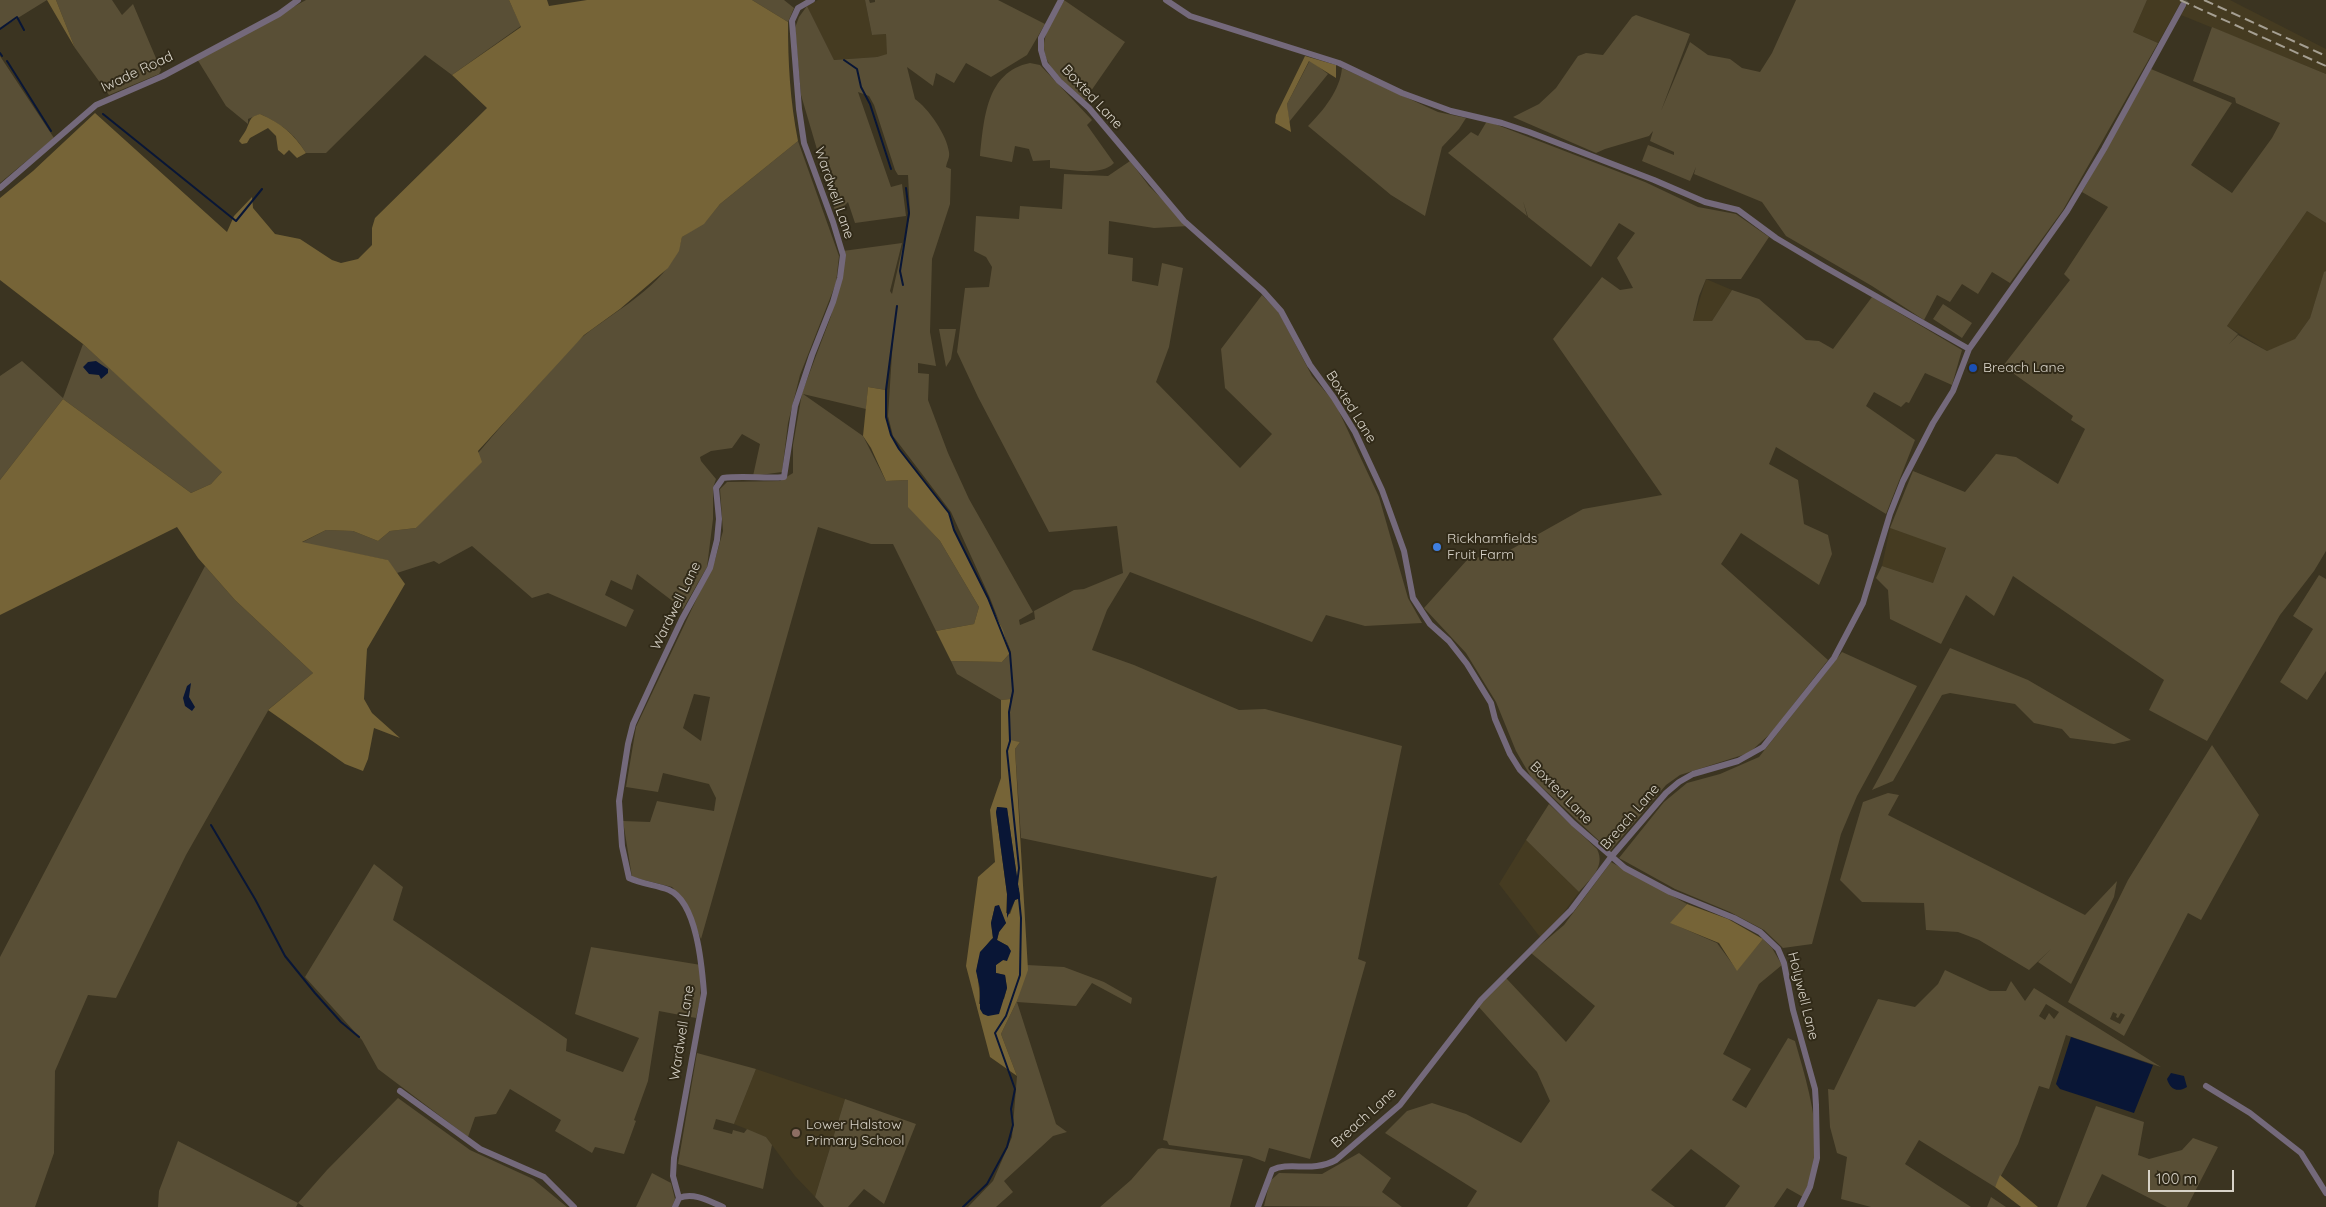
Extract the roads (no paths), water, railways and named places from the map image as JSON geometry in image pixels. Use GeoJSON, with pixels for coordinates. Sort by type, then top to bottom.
{"type":"FeatureCollection","features":[{"type":"Feature","properties":{"kind":"street","name":"Iwade Road"},"geometry":{"type":"LineString","coordinates":[[0,188],[96,105],[164,76],[196,57],[279,14],[298,0]]}},
{"type":"Feature","properties":{"kind":"street","name":"Wardwell Lane"},"geometry":{"type":"LineString","coordinates":[[679,1198],[673,1176],[674,1158],[704,993],[702,965],[694,923],[679,898],[670,891],[628,878],[622,846],[619,802],[628,744],[634,724],[682,619],[710,568],[717,540],[719,519],[716,488],[724,478],[739,476],[763,479],[784,477],[795,406],[840,278],[843,255],[804,143],[793,53],[792,21],[798,8],[812,0]]}},
{"type":"Feature","properties":{"kind":"street","name":"Boxted Lane"},"geometry":{"type":"LineString","coordinates":[[1061,0],[1041,38],[1046,64],[1060,81],[1089,108],[1184,221],[1264,291],[1282,311],[1310,366],[1334,398],[1355,432],[1382,490],[1404,551],[1414,598],[1420,610],[1467,664],[1491,703],[1510,754],[1520,770],[1610,857]]}},
{"type":"Feature","properties":{"kind":"street"},"geometry":{"type":"LineString","coordinates":[[1166,0],[1190,16],[1339,63],[1402,93],[1451,112],[1502,123],[1529,132],[1654,180],[1705,202],[1738,210],[1776,238],[1969,349]]}},
{"type":"Feature","properties":{"kind":"street","name":"Breach Lane"},"geometry":{"type":"LineString","coordinates":[[1258,1207],[1272,1170],[1282,1167],[1320,1167],[1336,1160],[1400,1105],[1481,1000],[1566,916],[1610,857],[1659,800],[1679,782],[1693,774],[1738,761],[1763,747],[1834,658],[1863,604],[1892,507],[1903,481],[1933,423],[1953,390],[1969,349],[2067,211],[2104,149],[2183,4]]}},
{"type":"Feature","properties":{"kind":"street","name":"Holywell Lane"},"geometry":{"type":"LineString","coordinates":[[1610,857],[1625,868],[1670,892],[1714,909],[1760,932],[1778,949],[1784,963],[1793,1010],[1815,1089],[1817,1158],[1810,1187],[1800,1207]]}},
{"type":"Feature","properties":{"kind":"street"},"geometry":{"type":"LineString","coordinates":[[2206,1086],[2250,1113],[2301,1153],[2326,1194]]}},
{"type":"Feature","properties":{"kind":"street"},"geometry":{"type":"LineString","coordinates":[[400,1091],[480,1149],[544,1177],[574,1207]]}},
{"type":"Feature","properties":{"kind":"street"},"geometry":{"type":"LineString","coordinates":[[675,1207],[679,1198],[687,1195],[702,1198],[723,1207]]}},
{"type":"Feature","properties":{"kind":"water"},"geometry":{"type":"Polygon","coordinates":[[[96,361],[108,369],[108,373],[101,379],[99,375],[89,374],[83,367],[88,362],[96,361]]]}},
{"type":"Feature","properties":{"kind":"water"},"geometry":{"type":"Polygon","coordinates":[[[191,683],[189,697],[195,707],[192,711],[185,706],[183,698],[187,686],[191,683]]]}},
{"type":"Feature","properties":{"kind":"water"},"geometry":{"type":"Polygon","coordinates":[[[997,807],[1007,808],[1020,898],[1015,900],[1007,918],[1007,894],[996,812],[997,807]]]}},
{"type":"Feature","properties":{"kind":"water"},"geometry":{"type":"Polygon","coordinates":[[[999,905],[1006,923],[999,932],[997,940],[1008,946],[1011,951],[1007,961],[1003,960],[996,965],[996,973],[1005,975],[1007,988],[999,1014],[988,1016],[983,1014],[980,1009],[980,988],[976,971],[980,952],[993,938],[991,923],[995,906],[999,905]]]}},
{"type":"Feature","properties":{"kind":"water"},"geometry":{"type":"Polygon","coordinates":[[[2071,1037],[2153,1065],[2134,1113],[2060,1089],[2056,1084],[2071,1037]]]}},
{"type":"Feature","properties":{"kind":"water"},"geometry":{"type":"Polygon","coordinates":[[[2171,1073],[2184,1076],[2187,1087],[2180,1090],[2172,1088],[2167,1079],[2171,1073]]]}},
{"type":"Feature","properties":{"kind":"waterway"},"geometry":{"type":"LineString","coordinates":[[0,29],[17,17],[24,30]]}},
{"type":"Feature","properties":{"kind":"waterway"},"geometry":{"type":"LineString","coordinates":[[844,60],[857,69],[861,87],[870,104],[891,169]]}},
{"type":"Feature","properties":{"kind":"waterway"},"geometry":{"type":"LineString","coordinates":[[7,61],[51,131]]}},
{"type":"Feature","properties":{"kind":"waterway"},"geometry":{"type":"LineString","coordinates":[[103,114],[236,221],[262,189]]}},
{"type":"Feature","properties":{"kind":"waterway"},"geometry":{"type":"LineString","coordinates":[[903,285],[900,271],[909,213],[906,188]]}},
{"type":"Feature","properties":{"kind":"waterway"},"geometry":{"type":"LineString","coordinates":[[897,306],[886,390],[886,417],[891,435],[899,449],[949,513],[954,530],[988,598],[1010,653],[1013,691],[1009,712],[1010,741],[1007,751],[1019,868],[1017,884]]}},
{"type":"Feature","properties":{"kind":"waterway"},"geometry":{"type":"LineString","coordinates":[[211,825],[255,899],[285,956],[341,1022],[359,1037]]}},
{"type":"Feature","properties":{"kind":"waterway"},"geometry":{"type":"LineString","coordinates":[[963,1207],[987,1184],[1007,1147],[1013,1125],[1011,1109],[1015,1089],[995,1033],[1006,1016],[1020,975],[1021,918],[1018,889]]}},
{"type":"Feature","properties":{"kind":"tunnel"},"geometry":{"type":"LineString","coordinates":[[2183,5],[2186,0]]}},
{"type":"Feature","properties":{"kind":"railway"},"geometry":{"type":"LineString","coordinates":[[2180,0],[2326,66]]}},
{"type":"Feature","properties":{"kind":"railway"},"geometry":{"type":"LineString","coordinates":[[2204,0],[2326,56]]}},
{"type":"Feature","properties":{"kind":"place","name":"Breach Lane"},"geometry":{"type":"Point","coordinates":[1973,368]}},
{"type":"Feature","properties":{"kind":"place","name":"Rickhamfields Fruit Farm"},"geometry":{"type":"Point","coordinates":[1437,547]}},
{"type":"Feature","properties":{"kind":"place","name":"Lower Halstow Primary School"},"geometry":{"type":"Point","coordinates":[796,1133]}}]}
